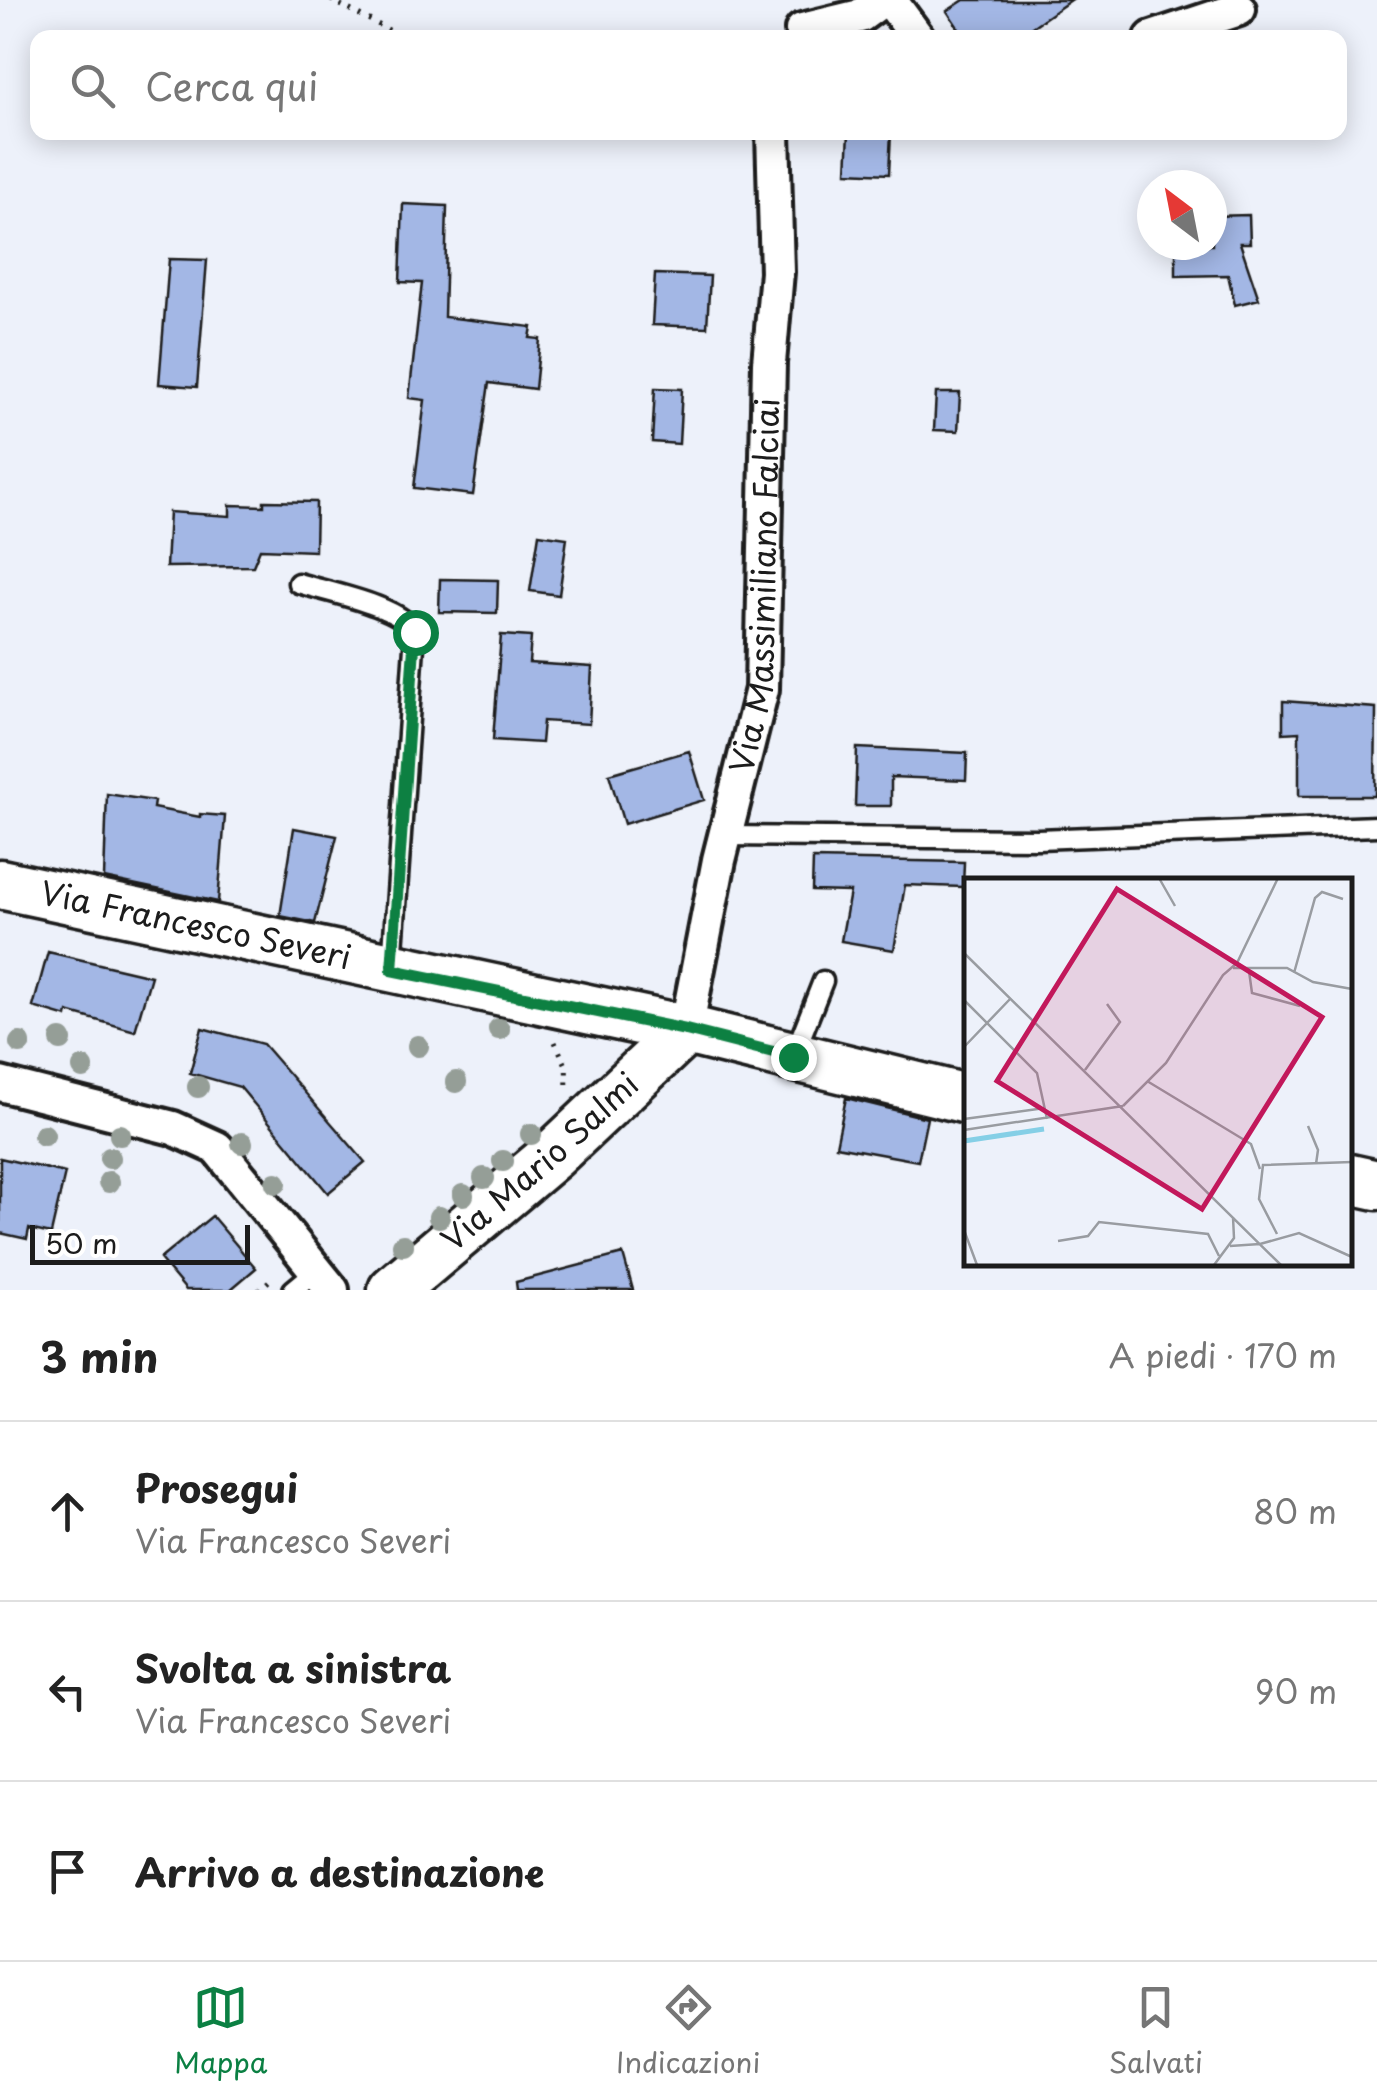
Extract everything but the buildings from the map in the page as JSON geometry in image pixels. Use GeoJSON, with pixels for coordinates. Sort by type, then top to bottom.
{"type":"FeatureCollection","features":[{"type":"Feature","properties":{"kind":"street"},"geometry":{"type":"LineString","coordinates":[[802,23],[860,16],[882,0]]}},
{"type":"Feature","properties":{"kind":"street"},"geometry":{"type":"LineString","coordinates":[[890,0],[912,30]]}},
{"type":"Feature","properties":{"kind":"street"},"geometry":{"type":"LineString","coordinates":[[1176,30],[1239,9]]}},
{"type":"Feature","properties":{"kind":"street","name":"Via Massimiliano Falciai"},"geometry":{"type":"LineString","coordinates":[[686,1030],[726,836],[762,689],[770,363],[777,272],[773,140]]}},
{"type":"Feature","properties":{"kind":"street","name":"Via Francesco Severi"},"geometry":{"type":"LineString","coordinates":[[0,884],[686,1030],[964,1098]]}},
{"type":"Feature","properties":{"kind":"street","name":"Via Mario Salmi"},"geometry":{"type":"LineString","coordinates":[[392,1290],[553,1155],[686,1030]]}},
{"type":"Feature","properties":{"kind":"street"},"geometry":{"type":"LineString","coordinates":[[0,1084],[172,1128],[216,1148],[314,1284]]}},
{"type":"Feature","properties":{"kind":"street"},"geometry":{"type":"LineString","coordinates":[[1352,1179],[1377,1185]]}},
{"type":"Feature","properties":{"kind":"lane","name":"Via Francesco Severi"},"geometry":{"type":"LineString","coordinates":[[298,583],[393,613],[409,620],[415,632],[392,970]]}},
{"type":"Feature","properties":{"kind":"lane"},"geometry":{"type":"LineString","coordinates":[[726,836],[1038,839],[1377,826]]}},
{"type":"Feature","properties":{"kind":"lane"},"geometry":{"type":"LineString","coordinates":[[793,1057],[823,980]]}},
{"type":"Feature","properties":{"kind":"path"},"geometry":{"type":"LineString","coordinates":[[331,0],[389,30]]}},
{"type":"Feature","properties":{"kind":"path"},"geometry":{"type":"LineString","coordinates":[[548,1031],[566,1066],[567,1093]]}},
{"type":"Feature","properties":{"kind":"route"},"geometry":{"type":"LineString","coordinates":[[415,632],[392,970],[686,1030],[793,1057]]}}]}
